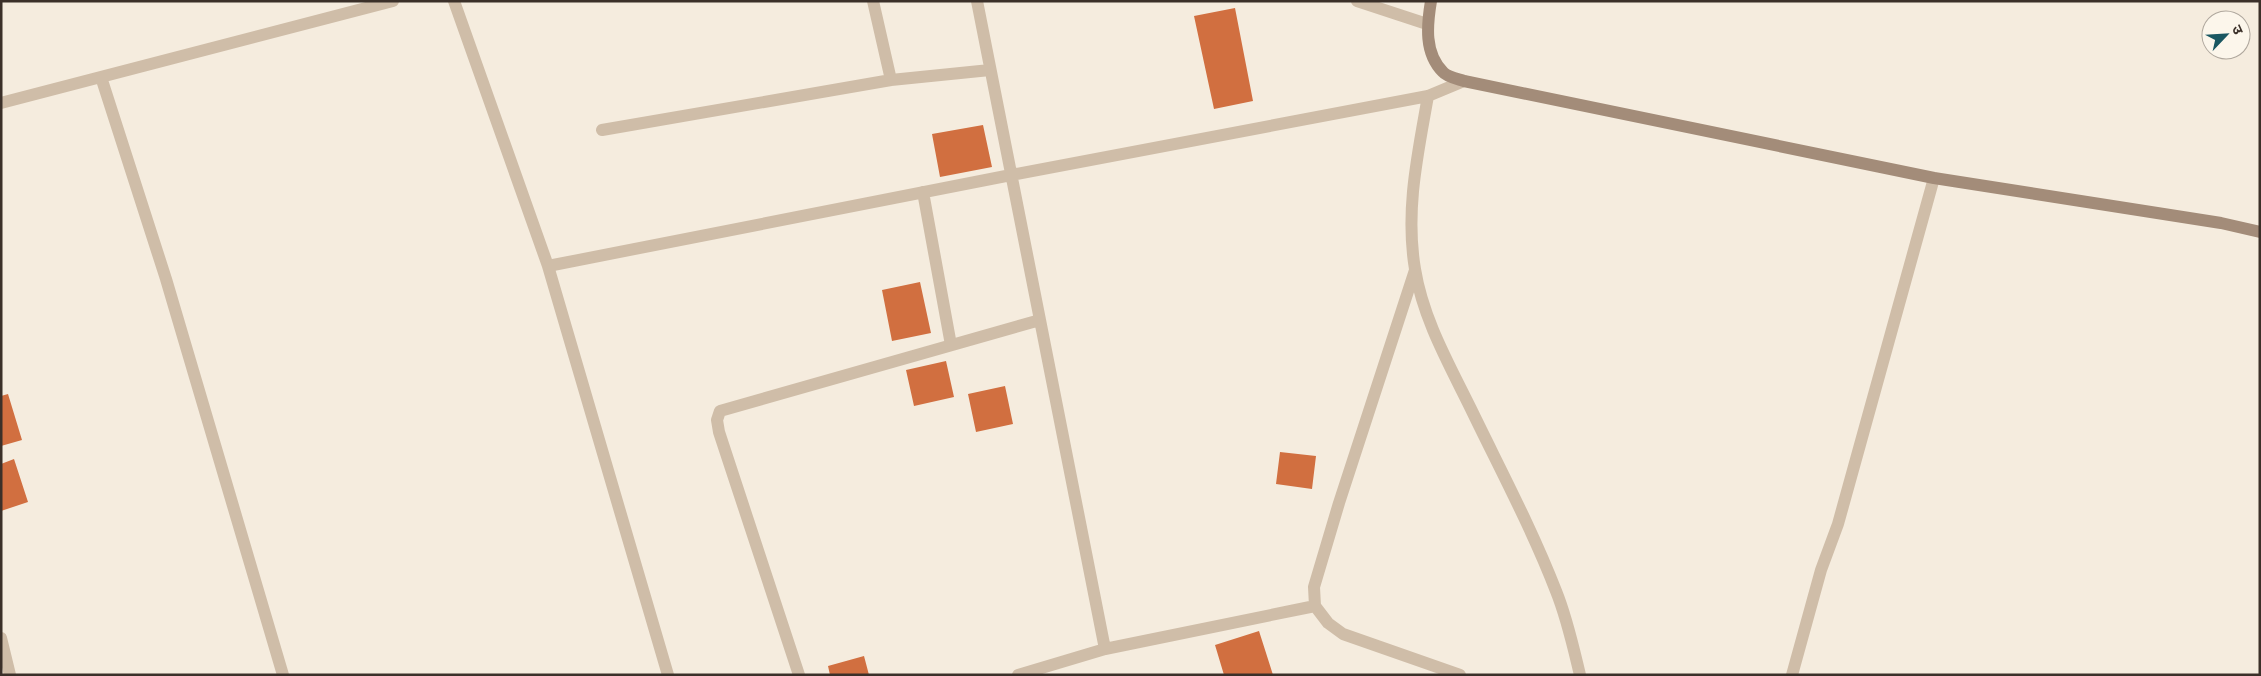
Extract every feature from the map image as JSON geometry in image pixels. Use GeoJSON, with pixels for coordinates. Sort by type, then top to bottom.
{"type":"FeatureCollection","features":[{"type":"Feature","properties":{"kind":"street"},"geometry":{"type":"LineString","coordinates":[[1,102],[393,1]]}},
{"type":"Feature","properties":{"kind":"street"},"geometry":{"type":"LineString","coordinates":[[454,1],[548,266],[668,675]]}},
{"type":"Feature","properties":{"kind":"street"},"geometry":{"type":"LineString","coordinates":[[873,1],[892,80]]}},
{"type":"Feature","properties":{"kind":"street"},"geometry":{"type":"LineString","coordinates":[[977,1],[1105,649]]}},
{"type":"Feature","properties":{"kind":"street"},"geometry":{"type":"LineString","coordinates":[[1357,1],[1427,24]]}},
{"type":"Feature","properties":{"kind":"street"},"geometry":{"type":"LineString","coordinates":[[1431,1],[1427,24],[1430,51],[1443,73],[1464,81],[1934,178],[2221,222],[2260,232]]}},
{"type":"Feature","properties":{"kind":"street"},"geometry":{"type":"LineString","coordinates":[[602,130],[892,80],[990,70]]}},
{"type":"Feature","properties":{"kind":"street"},"geometry":{"type":"LineString","coordinates":[[101,77],[168,288],[283,675]]}},
{"type":"Feature","properties":{"kind":"street"},"geometry":{"type":"LineString","coordinates":[[548,266],[923,192],[1428,96],[1464,81]]}},
{"type":"Feature","properties":{"kind":"street"},"geometry":{"type":"LineString","coordinates":[[1428,96],[1412,190],[1411,229],[1415,270],[1430,324],[1538,547],[1556,591],[1568,625],[1580,675]]}},
{"type":"Feature","properties":{"kind":"street"},"geometry":{"type":"LineString","coordinates":[[1792,675],[1821,570],[1838,524],[1934,178]]}},
{"type":"Feature","properties":{"kind":"street"},"geometry":{"type":"LineString","coordinates":[[923,192],[951,345]]}},
{"type":"Feature","properties":{"kind":"street"},"geometry":{"type":"LineString","coordinates":[[1415,270],[1325,549],[1314,587],[1315,606],[1328,623],[1343,634],[1460,675]]}},
{"type":"Feature","properties":{"kind":"street"},"geometry":{"type":"LineString","coordinates":[[799,675],[719,432],[717,420],[720,411],[1040,320]]}},
{"type":"Feature","properties":{"kind":"street"},"geometry":{"type":"LineString","coordinates":[[1018,675],[1105,649],[1315,606]]}},
{"type":"Feature","properties":{"kind":"street"},"geometry":{"type":"LineString","coordinates":[[1,638],[10,675]]}},
{"type":"Feature","properties":{"kind":"building"},"geometry":{"type":"Polygon","coordinates":[[[1235,8],[1253,101],[1214,109],[1194,16],[1235,8]]]}},
{"type":"Feature","properties":{"kind":"building"},"geometry":{"type":"Polygon","coordinates":[[[983,125],[992,167],[940,177],[932,134],[983,125]]]}},
{"type":"Feature","properties":{"kind":"building"},"geometry":{"type":"Polygon","coordinates":[[[920,282],[931,333],[892,341],[882,290],[920,282]]]}},
{"type":"Feature","properties":{"kind":"building"},"geometry":{"type":"Polygon","coordinates":[[[946,361],[954,397],[914,406],[906,370],[946,361]]]}},
{"type":"Feature","properties":{"kind":"building"},"geometry":{"type":"Polygon","coordinates":[[[1005,386],[1013,424],[976,432],[968,394],[1005,386]]]}},
{"type":"Feature","properties":{"kind":"building"},"geometry":{"type":"Polygon","coordinates":[[[8,394],[22,440],[1,446],[1,396],[8,394]]]}},
{"type":"Feature","properties":{"kind":"building"},"geometry":{"type":"Polygon","coordinates":[[[1280,452],[1316,456],[1312,489],[1276,484],[1280,452]]]}},
{"type":"Feature","properties":{"kind":"building"},"geometry":{"type":"Polygon","coordinates":[[[14,459],[28,502],[1,511],[1,464],[14,459]]]}},
{"type":"Feature","properties":{"kind":"building"},"geometry":{"type":"Polygon","coordinates":[[[1259,631],[1273,675],[1224,675],[1215,645],[1259,631]]]}},
{"type":"Feature","properties":{"kind":"building"},"geometry":{"type":"Polygon","coordinates":[[[864,656],[869,675],[830,675],[828,666],[864,656]]]}}]}
